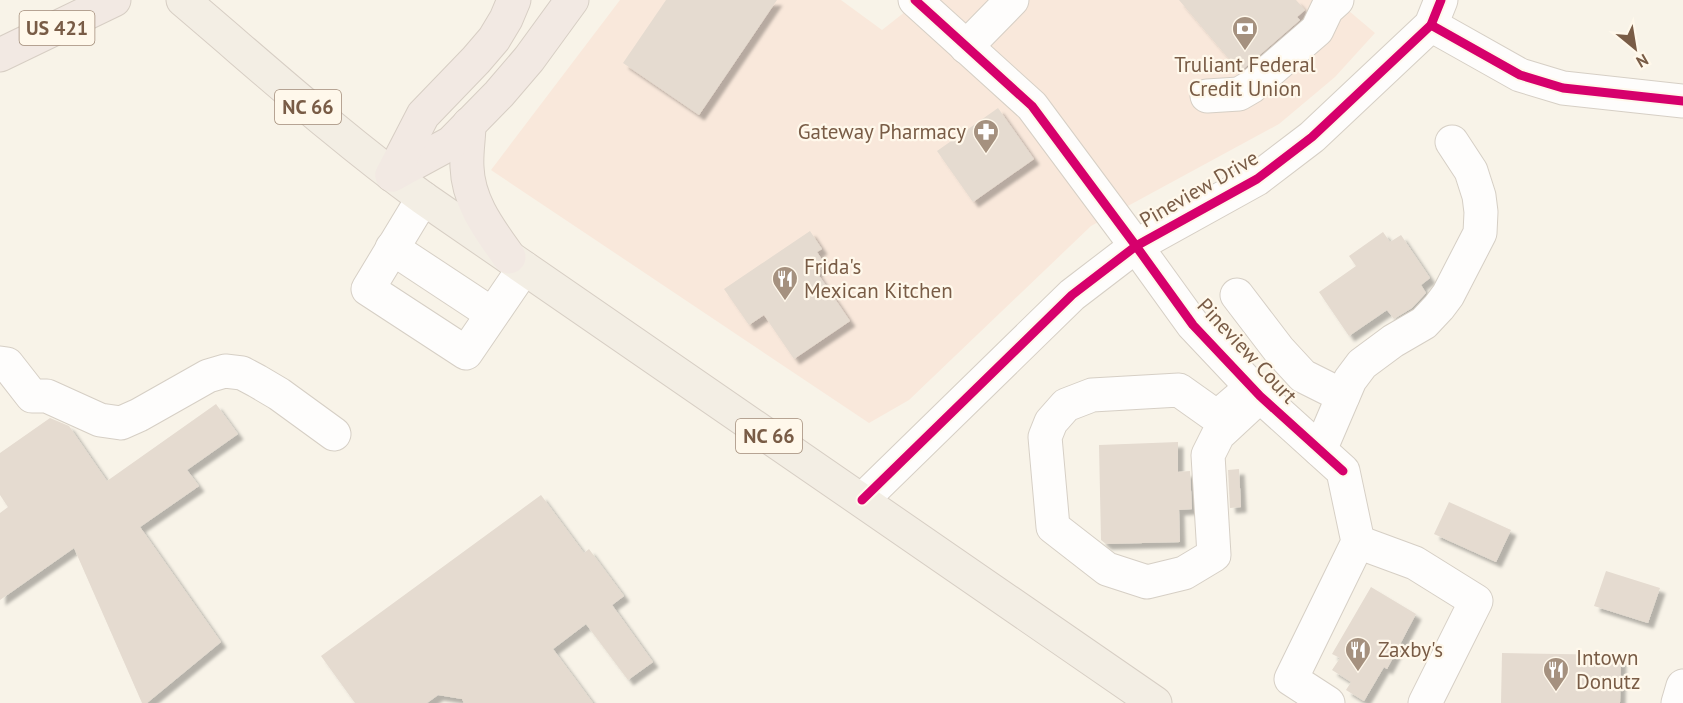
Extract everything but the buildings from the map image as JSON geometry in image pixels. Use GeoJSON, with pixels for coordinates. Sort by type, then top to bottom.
{"type":"FeatureCollection","features":[{"type":"Feature","properties":{"kind":"highway","name":"US 421"},"geometry":{"type":"LineString","coordinates":[[0,55],[114,0]]}},
{"type":"Feature","properties":{"kind":"highway"},"geometry":{"type":"LineString","coordinates":[[392,175],[423,115],[494,39],[514,0]]}},
{"type":"Feature","properties":{"kind":"highway"},"geometry":{"type":"LineString","coordinates":[[392,175],[451,143],[530,59],[572,0]]}},
{"type":"Feature","properties":{"kind":"highway"},"geometry":{"type":"LineString","coordinates":[[470,124],[467,168],[471,192],[481,217],[517,262]]}},
{"type":"Feature","properties":{"kind":"main road","name":"NC 66"},"geometry":{"type":"LineString","coordinates":[[183,0],[339,133],[423,198],[862,500],[1114,688],[1155,703]]}},
{"type":"Feature","properties":{"kind":"street","name":"Pineview Court"},"geometry":{"type":"LineString","coordinates":[[915,0],[1032,106],[1193,325],[1256,392],[1332,460]]}},
{"type":"Feature","properties":{"kind":"street"},"geometry":{"type":"LineString","coordinates":[[966,46],[1012,0]]}},
{"type":"Feature","properties":{"kind":"street"},"geometry":{"type":"LineString","coordinates":[[1207,96],[1239,94],[1251,87],[1317,30],[1327,9],[1337,0]]}},
{"type":"Feature","properties":{"kind":"street"},"geometry":{"type":"LineString","coordinates":[[1436,12],[1520,75],[1563,88],[1683,101]]}},
{"type":"Feature","properties":{"kind":"street","name":"Pineview Drive"},"geometry":{"type":"LineString","coordinates":[[862,500],[1072,295],[1136,246],[1257,179],[1312,137],[1436,12]]}},
{"type":"Feature","properties":{"kind":"street"},"geometry":{"type":"LineString","coordinates":[[1328,703],[1310,689],[1291,679],[1359,542],[1332,460],[1334,420],[1350,380],[1362,364],[1424,322],[1439,307],[1448,295],[1480,233],[1479,196],[1471,171],[1452,142]]}},
{"type":"Feature","properties":{"kind":"street"},"geometry":{"type":"LineString","coordinates":[[423,198],[368,289],[466,353],[492,314],[517,262]]}},
{"type":"Feature","properties":{"kind":"street"},"geometry":{"type":"LineString","coordinates":[[392,248],[492,314]]}},
{"type":"Feature","properties":{"kind":"street"},"geometry":{"type":"LineString","coordinates":[[1237,295],[1279,350],[1303,376],[1343,396]]}},
{"type":"Feature","properties":{"kind":"street"},"geometry":{"type":"LineString","coordinates":[[0,363],[7,364],[32,396],[47,396],[100,420],[121,423],[139,416],[208,376],[225,371],[242,373],[279,394],[334,434]]}},
{"type":"Feature","properties":{"kind":"street"},"geometry":{"type":"LineString","coordinates":[[1179,390],[1217,417],[1256,392],[1218,435],[1208,455],[1214,555],[1185,573],[1147,582],[1107,569],[1053,527],[1045,437],[1051,422],[1066,405],[1092,395],[1179,390]]}},
{"type":"Feature","properties":{"kind":"street"},"geometry":{"type":"LineString","coordinates":[[1359,542],[1414,563],[1476,601],[1425,703]]}},
{"type":"Feature","properties":{"kind":"street"},"geometry":{"type":"LineString","coordinates":[[1677,703],[1683,686]]}},
{"type":"Feature","properties":{"kind":"shaded area"},"geometry":{"type":"Polygon","coordinates":[[[620,0],[841,0],[882,30],[920,0],[1336,0],[1375,33],[1335,77],[1279,124],[1091,226],[909,400],[869,423],[491,170],[620,0]]]}},
{"type":"Feature","properties":{"kind":"cycle path"},"geometry":{"type":"LineString","coordinates":[[915,0],[1032,106],[1193,325],[1260,396],[1343,471]]}},
{"type":"Feature","properties":{"kind":"cycle path"},"geometry":{"type":"LineString","coordinates":[[862,500],[1072,295],[1136,246],[1257,179],[1312,137],[1431,25],[1441,0]]}},
{"type":"Feature","properties":{"kind":"cycle path"},"geometry":{"type":"LineString","coordinates":[[1431,25],[1520,75],[1563,88],[1683,101]]}},
{"type":"Feature","properties":{"kind":"place","name":"Truliant Federal Credit Union"},"geometry":{"type":"Point","coordinates":[1245,52]}},
{"type":"Feature","properties":{"kind":"place","name":"Gateway Pharmacy"},"geometry":{"type":"Point","coordinates":[986,155]}},
{"type":"Feature","properties":{"kind":"place","name":"Frida's Mexican Kitchen"},"geometry":{"type":"Point","coordinates":[785,302]}},
{"type":"Feature","properties":{"kind":"place","name":"Zaxby's"},"geometry":{"type":"Point","coordinates":[1358,673]}},
{"type":"Feature","properties":{"kind":"place","name":"Intown Donutz"},"geometry":{"type":"Point","coordinates":[1556,693]}}]}
